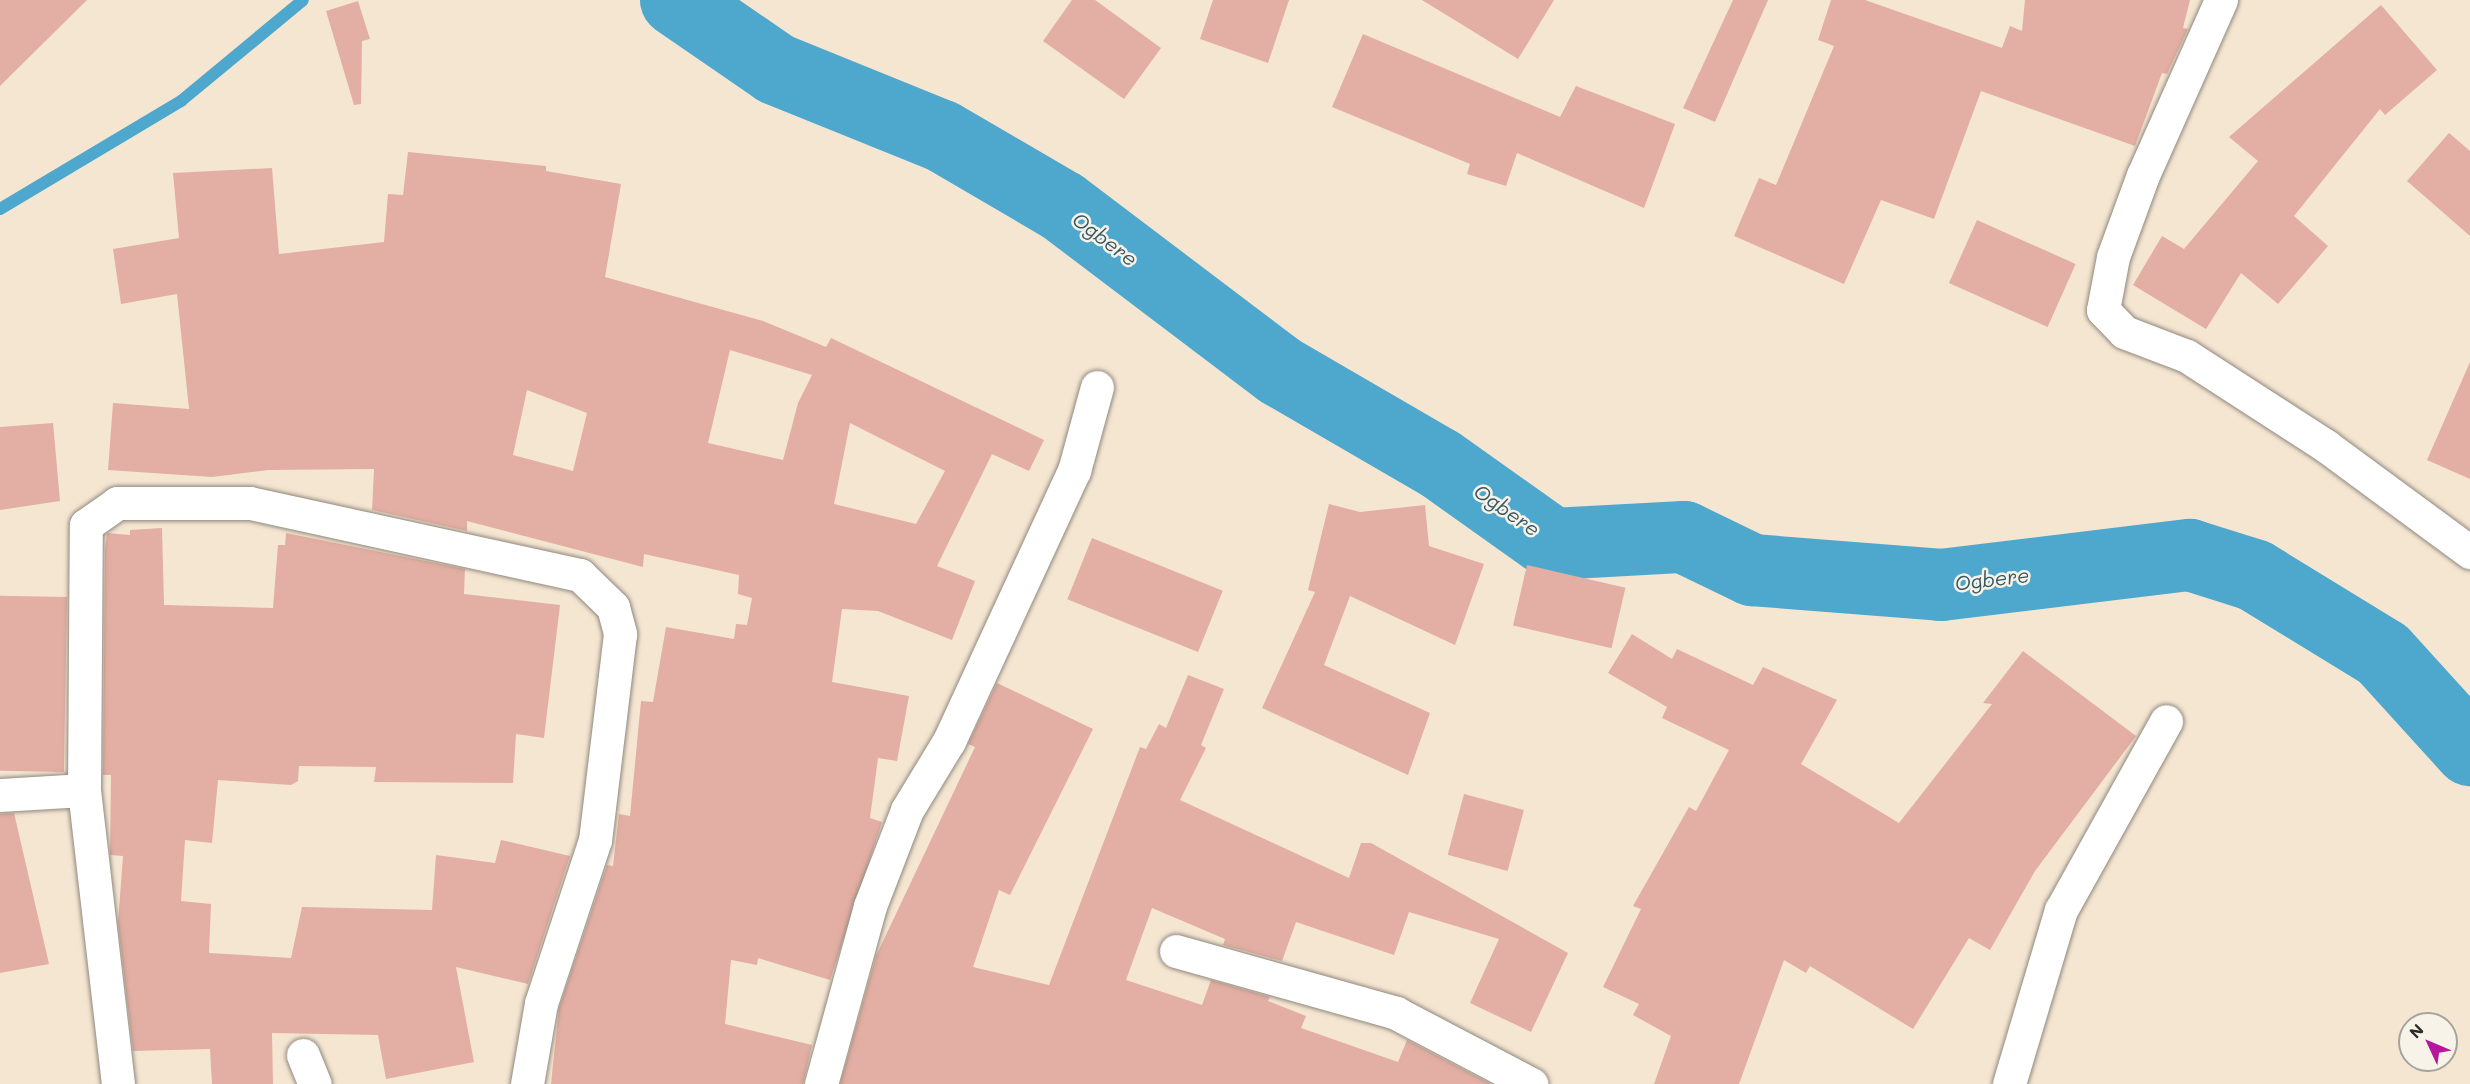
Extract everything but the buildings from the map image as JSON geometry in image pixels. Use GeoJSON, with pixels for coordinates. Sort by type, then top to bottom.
{"type":"FeatureCollection","features":[{"type":"Feature","properties":{"kind":"street"},"geometry":{"type":"LineString","coordinates":[[2221,0],[2143,175],[2113,257],[2103,310],[2124,332],[2187,356],[2326,446],[2470,552]]}},
{"type":"Feature","properties":{"kind":"street"},"geometry":{"type":"LineString","coordinates":[[821,1084],[870,906],[907,810],[949,741],[1074,471],[1097,387]]}},
{"type":"Feature","properties":{"kind":"street"},"geometry":{"type":"LineString","coordinates":[[118,1084],[84,790],[86,525],[117,503],[250,502],[580,575],[614,607],[621,633],[594,840],[541,1003],[527,1084]]}},
{"type":"Feature","properties":{"kind":"street"},"geometry":{"type":"LineString","coordinates":[[2009,1084],[2061,910],[2166,721]]}},
{"type":"Feature","properties":{"kind":"street"},"geometry":{"type":"LineString","coordinates":[[0,795],[84,790]]}},
{"type":"Feature","properties":{"kind":"street"},"geometry":{"type":"LineString","coordinates":[[1176,951],[1396,1012],[1531,1084]]}},
{"type":"Feature","properties":{"kind":"waterway"},"geometry":{"type":"LineString","coordinates":[[0,209],[181,101],[303,0]]}},
{"type":"Feature","properties":{"kind":"waterway","name":"Ogbere"},"geometry":{"type":"LineString","coordinates":[[676,0],[776,69],[942,136],[1062,206],[1280,371],[1439,463],[1553,544],[1684,537],[1752,570],[1941,585],[2190,555],[2254,575],[2383,654],[2470,750]]}}]}
